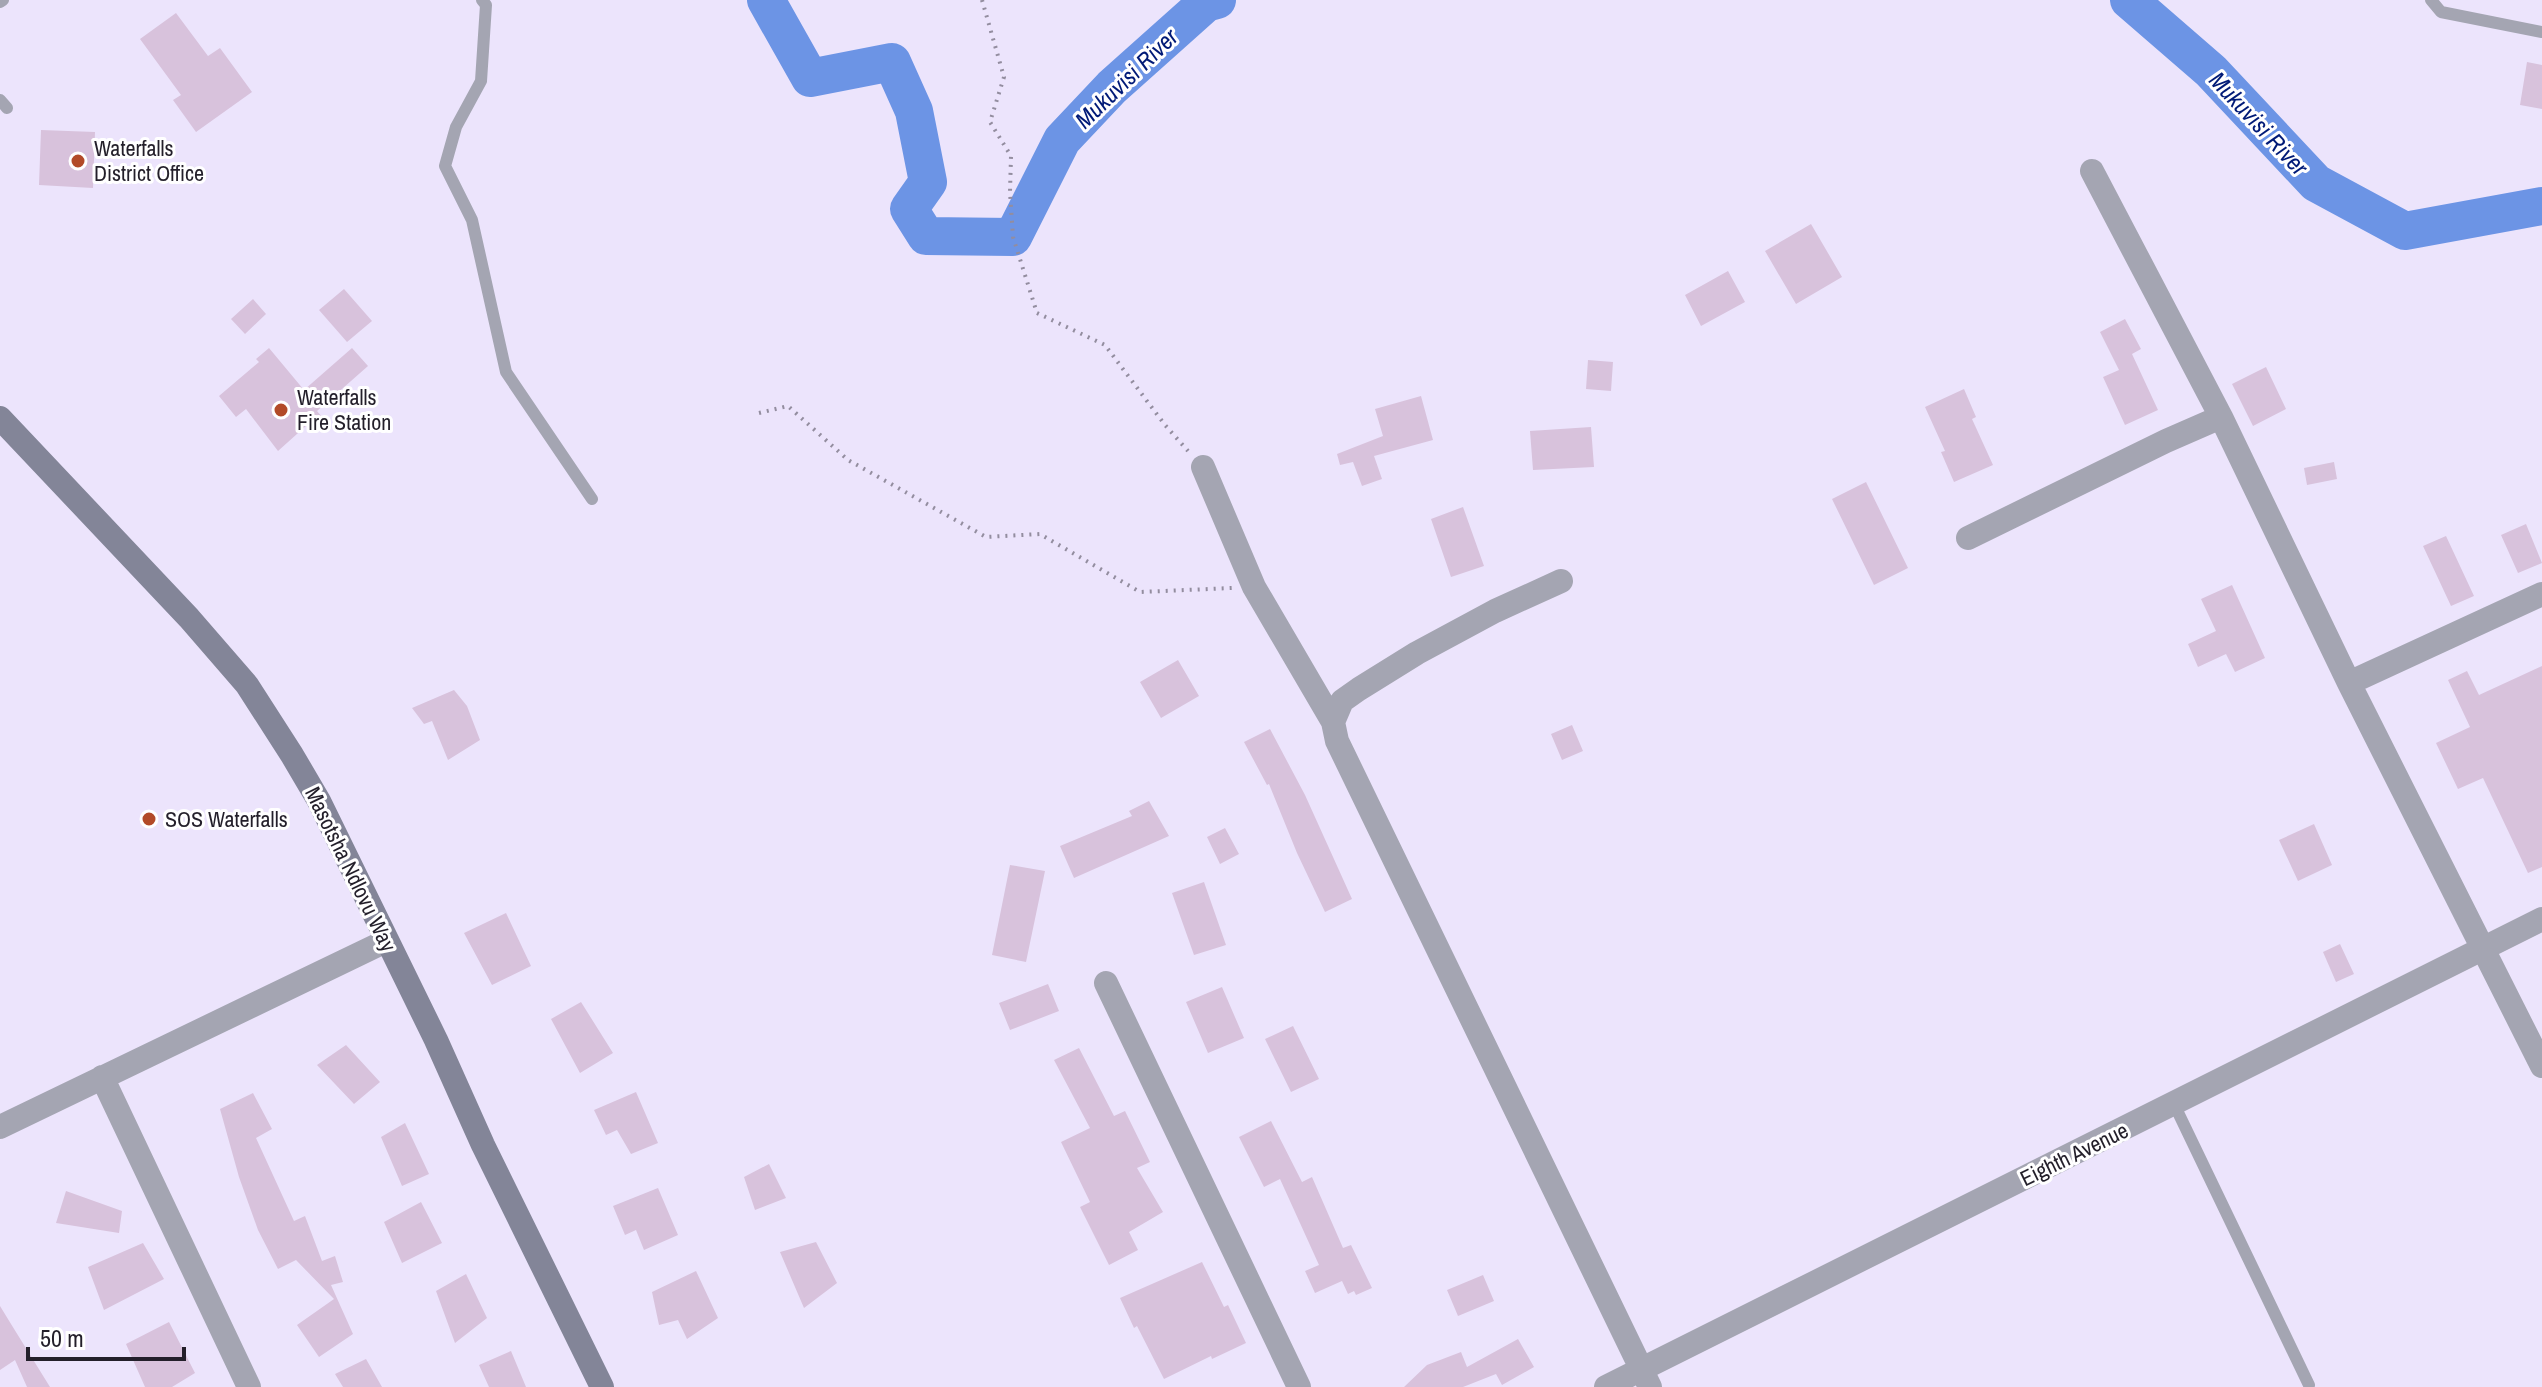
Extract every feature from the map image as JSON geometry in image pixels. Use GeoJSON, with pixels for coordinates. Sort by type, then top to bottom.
{"type":"FeatureCollection","features":[{"type":"Feature","properties":{"kind":"street"},"geometry":{"type":"LineString","coordinates":[[2092,171],[2221,417],[2349,683],[2542,1066]]}},
{"type":"Feature","properties":{"kind":"street"},"geometry":{"type":"LineString","coordinates":[[1968,538],[2221,417]]}},
{"type":"Feature","properties":{"kind":"street","name":"Masotsha Ndlovu Way"},"geometry":{"type":"LineString","coordinates":[[0,418],[247,685],[312,788],[602,1387]]}},
{"type":"Feature","properties":{"kind":"street"},"geometry":{"type":"LineString","coordinates":[[1203,467],[1254,587],[1333,722],[1337,741],[1646,1378]]}},
{"type":"Feature","properties":{"kind":"street"},"geometry":{"type":"LineString","coordinates":[[1333,722],[1342,701],[1417,653],[1495,611],[1561,581]]}},
{"type":"Feature","properties":{"kind":"street"},"geometry":{"type":"LineString","coordinates":[[2349,683],[2542,594]]}},
{"type":"Feature","properties":{"kind":"street","name":"Eighth Avenue"},"geometry":{"type":"LineString","coordinates":[[1606,1387],[1646,1378],[2174,1104],[2542,919]]}},
{"type":"Feature","properties":{"kind":"street"},"geometry":{"type":"LineString","coordinates":[[0,1127],[386,941]]}},
{"type":"Feature","properties":{"kind":"street"},"geometry":{"type":"LineString","coordinates":[[1106,983],[1299,1387]]}},
{"type":"Feature","properties":{"kind":"street"},"geometry":{"type":"LineString","coordinates":[[102,1077],[249,1387]]}},
{"type":"Feature","properties":{"kind":"lane"},"geometry":{"type":"LineString","coordinates":[[482,0],[486,5],[481,81],[456,127],[445,166],[472,220],[506,372],[592,499]]}},
{"type":"Feature","properties":{"kind":"lane"},"geometry":{"type":"LineString","coordinates":[[2431,0],[2441,12],[2542,32]]}},
{"type":"Feature","properties":{"kind":"lane"},"geometry":{"type":"LineString","coordinates":[[2174,1104],[2309,1385]]}},
{"type":"Feature","properties":{"kind":"path"},"geometry":{"type":"LineString","coordinates":[[982,0],[1004,77],[990,122],[1011,156],[1013,237],[1037,313],[1105,345],[1165,425],[1203,467]]}},
{"type":"Feature","properties":{"kind":"path"},"geometry":{"type":"LineString","coordinates":[[759,413],[788,406],[848,460],[986,537],[1040,534],[1140,592],[1254,587]]}},
{"type":"Feature","properties":{"kind":"building"},"geometry":{"type":"Polygon","coordinates":[[[176,13],[208,56],[220,48],[252,92],[196,132],[173,100],[181,95],[140,39],[176,13]]]}},
{"type":"Feature","properties":{"kind":"building"},"geometry":{"type":"Polygon","coordinates":[[[2527,62],[2542,65],[2542,109],[2520,105],[2527,62]]]}},
{"type":"Feature","properties":{"kind":"building"},"geometry":{"type":"Polygon","coordinates":[[[41,130],[95,132],[93,188],[39,185],[41,130]]]}},
{"type":"Feature","properties":{"kind":"building"},"geometry":{"type":"Polygon","coordinates":[[[1811,224],[1842,277],[1796,304],[1765,251],[1811,224]]]}},
{"type":"Feature","properties":{"kind":"building"},"geometry":{"type":"Polygon","coordinates":[[[1728,271],[1745,302],[1701,326],[1685,295],[1728,271]]]}},
{"type":"Feature","properties":{"kind":"building"},"geometry":{"type":"Polygon","coordinates":[[[344,289],[372,321],[347,342],[319,310],[344,289]]]}},
{"type":"Feature","properties":{"kind":"building"},"geometry":{"type":"Polygon","coordinates":[[[253,299],[266,314],[245,334],[231,319],[253,299]]]}},
{"type":"Feature","properties":{"kind":"building"},"geometry":{"type":"Polygon","coordinates":[[[2125,319],[2141,349],[2132,354],[2158,410],[2125,425],[2103,377],[2119,370],[2100,332],[2125,319]]]}},
{"type":"Feature","properties":{"kind":"building"},"geometry":{"type":"Polygon","coordinates":[[[269,348],[304,390],[352,348],[368,366],[317,411],[323,418],[311,429],[307,425],[278,451],[246,409],[236,417],[219,396],[259,362],[256,359],[269,348]]]}},
{"type":"Feature","properties":{"kind":"building"},"geometry":{"type":"Polygon","coordinates":[[[1588,360],[1613,362],[1611,391],[1586,389],[1588,360]]]}},
{"type":"Feature","properties":{"kind":"building"},"geometry":{"type":"Polygon","coordinates":[[[2266,367],[2286,409],[2253,426],[2232,384],[2266,367]]]}},
{"type":"Feature","properties":{"kind":"building"},"geometry":{"type":"Polygon","coordinates":[[[1964,389],[1976,417],[1972,419],[1993,465],[1954,482],[1941,452],[1945,451],[1925,407],[1964,389]]]}},
{"type":"Feature","properties":{"kind":"building"},"geometry":{"type":"Polygon","coordinates":[[[1421,396],[1433,440],[1374,456],[1382,479],[1362,486],[1353,462],[1340,465],[1337,454],[1383,436],[1375,409],[1421,396]]]}},
{"type":"Feature","properties":{"kind":"building"},"geometry":{"type":"Polygon","coordinates":[[[1591,427],[1594,467],[1533,470],[1530,431],[1591,427]]]}},
{"type":"Feature","properties":{"kind":"building"},"geometry":{"type":"Polygon","coordinates":[[[2334,462],[2337,479],[2307,485],[2304,468],[2334,462]]]}},
{"type":"Feature","properties":{"kind":"building"},"geometry":{"type":"Polygon","coordinates":[[[1866,482],[1908,568],[1874,585],[1832,499],[1866,482]]]}},
{"type":"Feature","properties":{"kind":"building"},"geometry":{"type":"Polygon","coordinates":[[[1463,507],[1484,566],[1451,577],[1431,519],[1463,507]]]}},
{"type":"Feature","properties":{"kind":"building"},"geometry":{"type":"Polygon","coordinates":[[[2526,524],[2542,563],[2518,573],[2501,535],[2526,524]]]}},
{"type":"Feature","properties":{"kind":"building"},"geometry":{"type":"Polygon","coordinates":[[[2446,536],[2474,596],[2451,606],[2423,546],[2446,536]]]}},
{"type":"Feature","properties":{"kind":"building"},"geometry":{"type":"Polygon","coordinates":[[[2232,585],[2265,658],[2235,672],[2226,654],[2198,667],[2188,644],[2216,631],[2201,599],[2232,585]]]}},
{"type":"Feature","properties":{"kind":"building"},"geometry":{"type":"Polygon","coordinates":[[[1178,660],[1199,696],[1161,718],[1140,682],[1178,660]]]}},
{"type":"Feature","properties":{"kind":"building"},"geometry":{"type":"Polygon","coordinates":[[[2542,666],[2542,867],[2528,873],[2483,778],[2458,789],[2436,743],[2470,727],[2448,680],[2467,671],[2479,695],[2542,666]]]}},
{"type":"Feature","properties":{"kind":"building"},"geometry":{"type":"Polygon","coordinates":[[[454,690],[467,706],[480,740],[448,760],[432,721],[424,724],[412,708],[454,690]]]}},
{"type":"Feature","properties":{"kind":"building"},"geometry":{"type":"Polygon","coordinates":[[[1572,725],[1583,751],[1562,760],[1551,734],[1572,725]]]}},
{"type":"Feature","properties":{"kind":"building"},"geometry":{"type":"Polygon","coordinates":[[[1270,729],[1305,795],[1352,899],[1325,912],[1269,784],[1244,742],[1270,729]]]}},
{"type":"Feature","properties":{"kind":"building"},"geometry":{"type":"Polygon","coordinates":[[[1149,801],[1169,836],[1074,878],[1060,846],[1132,816],[1129,811],[1149,801]]]}},
{"type":"Feature","properties":{"kind":"building"},"geometry":{"type":"Polygon","coordinates":[[[2314,824],[2332,865],[2298,881],[2279,840],[2314,824]]]}},
{"type":"Feature","properties":{"kind":"building"},"geometry":{"type":"Polygon","coordinates":[[[1225,828],[1239,854],[1220,864],[1207,837],[1225,828]]]}},
{"type":"Feature","properties":{"kind":"building"},"geometry":{"type":"Polygon","coordinates":[[[1010,865],[1045,871],[1026,962],[992,955],[1010,865]]]}},
{"type":"Feature","properties":{"kind":"building"},"geometry":{"type":"Polygon","coordinates":[[[1204,882],[1226,945],[1194,955],[1172,893],[1204,882]]]}},
{"type":"Feature","properties":{"kind":"building"},"geometry":{"type":"Polygon","coordinates":[[[506,913],[531,966],[492,985],[464,933],[506,913]]]}},
{"type":"Feature","properties":{"kind":"building"},"geometry":{"type":"Polygon","coordinates":[[[2340,944],[2354,974],[2336,982],[2323,952],[2340,944]]]}},
{"type":"Feature","properties":{"kind":"building"},"geometry":{"type":"Polygon","coordinates":[[[1048,984],[1059,1011],[1010,1030],[999,1003],[1048,984]]]}},
{"type":"Feature","properties":{"kind":"building"},"geometry":{"type":"Polygon","coordinates":[[[1222,987],[1244,1038],[1208,1053],[1186,1002],[1222,987]]]}},
{"type":"Feature","properties":{"kind":"building"},"geometry":{"type":"Polygon","coordinates":[[[581,1002],[613,1053],[580,1073],[551,1019],[581,1002]]]}},
{"type":"Feature","properties":{"kind":"building"},"geometry":{"type":"Polygon","coordinates":[[[1293,1026],[1319,1079],[1291,1092],[1265,1039],[1293,1026]]]}},
{"type":"Feature","properties":{"kind":"building"},"geometry":{"type":"Polygon","coordinates":[[[346,1045],[380,1082],[354,1104],[317,1065],[346,1045]]]}},
{"type":"Feature","properties":{"kind":"building"},"geometry":{"type":"Polygon","coordinates":[[[1079,1048],[1114,1116],[1125,1111],[1150,1162],[1137,1168],[1163,1212],[1129,1232],[1138,1250],[1109,1265],[1080,1207],[1090,1202],[1061,1142],[1090,1128],[1054,1060],[1079,1048]]]}},
{"type":"Feature","properties":{"kind":"building"},"geometry":{"type":"Polygon","coordinates":[[[636,1092],[658,1143],[631,1154],[617,1130],[606,1135],[594,1110],[636,1092]]]}},
{"type":"Feature","properties":{"kind":"building"},"geometry":{"type":"Polygon","coordinates":[[[253,1093],[272,1129],[256,1138],[294,1221],[305,1216],[322,1261],[335,1256],[343,1282],[331,1285],[353,1334],[319,1357],[297,1325],[334,1299],[296,1260],[278,1269],[258,1230],[220,1109],[253,1093]]]}},
{"type":"Feature","properties":{"kind":"building"},"geometry":{"type":"Polygon","coordinates":[[[1271,1121],[1302,1182],[1312,1177],[1343,1248],[1351,1245],[1372,1288],[1356,1295],[1354,1291],[1348,1294],[1342,1281],[1315,1293],[1305,1271],[1319,1265],[1280,1179],[1264,1187],[1239,1137],[1271,1121]]]}},
{"type":"Feature","properties":{"kind":"building"},"geometry":{"type":"Polygon","coordinates":[[[405,1123],[429,1174],[402,1186],[381,1137],[405,1123]]]}},
{"type":"Feature","properties":{"kind":"building"},"geometry":{"type":"Polygon","coordinates":[[[769,1164],[786,1198],[755,1210],[744,1177],[769,1164]]]}},
{"type":"Feature","properties":{"kind":"building"},"geometry":{"type":"Polygon","coordinates":[[[658,1188],[678,1235],[644,1250],[636,1230],[625,1235],[613,1206],[658,1188]]]}},
{"type":"Feature","properties":{"kind":"building"},"geometry":{"type":"Polygon","coordinates":[[[66,1191],[122,1211],[119,1233],[56,1223],[66,1191]]]}},
{"type":"Feature","properties":{"kind":"building"},"geometry":{"type":"Polygon","coordinates":[[[421,1202],[442,1243],[402,1263],[384,1222],[421,1202]]]}},
{"type":"Feature","properties":{"kind":"building"},"geometry":{"type":"Polygon","coordinates":[[[816,1242],[837,1283],[804,1308],[780,1252],[816,1242]]]}},
{"type":"Feature","properties":{"kind":"building"},"geometry":{"type":"Polygon","coordinates":[[[143,1243],[164,1279],[104,1310],[88,1267],[143,1243]]]}},
{"type":"Feature","properties":{"kind":"building"},"geometry":{"type":"Polygon","coordinates":[[[1202,1262],[1246,1343],[1164,1379],[1120,1298],[1202,1262]]]}},
{"type":"Feature","properties":{"kind":"building"},"geometry":{"type":"Polygon","coordinates":[[[696,1271],[718,1318],[687,1339],[678,1320],[659,1325],[652,1292],[696,1271]]]}},
{"type":"Feature","properties":{"kind":"building"},"geometry":{"type":"Polygon","coordinates":[[[466,1274],[487,1318],[455,1343],[436,1291],[466,1274]]]}},
{"type":"Feature","properties":{"kind":"building"},"geometry":{"type":"Polygon","coordinates":[[[1483,1275],[1494,1301],[1458,1316],[1447,1290],[1483,1275]]]}},
{"type":"Feature","properties":{"kind":"building"},"geometry":{"type":"Polygon","coordinates":[[[0,1306],[50,1387],[27,1387],[15,1360],[0,1370],[0,1306]]]}},
{"type":"Feature","properties":{"kind":"building"},"geometry":{"type":"Polygon","coordinates":[[[169,1322],[195,1373],[172,1387],[145,1387],[126,1344],[169,1322]]]}},
{"type":"Feature","properties":{"kind":"building"},"geometry":{"type":"Polygon","coordinates":[[[1518,1339],[1534,1367],[1502,1385],[1496,1374],[1463,1387],[1404,1387],[1427,1365],[1461,1352],[1467,1367],[1518,1339]]]}},
{"type":"Feature","properties":{"kind":"building"},"geometry":{"type":"Polygon","coordinates":[[[511,1351],[526,1387],[489,1387],[479,1365],[511,1351]]]}},
{"type":"Feature","properties":{"kind":"building"},"geometry":{"type":"Polygon","coordinates":[[[366,1359],[382,1387],[343,1387],[335,1374],[366,1359]]]}},
{"type":"Feature","properties":{"kind":"waterway","name":"Mukuvisi River"},"geometry":{"type":"LineString","coordinates":[[766,0],[810,78],[892,62],[914,111],[928,182],[909,209],[926,236],[1013,237],[1062,140],[1112,87],[1206,3],[1217,0]]}},
{"type":"Feature","properties":{"kind":"waterway","name":"Mukuvisi River"},"geometry":{"type":"LineString","coordinates":[[2129,0],[2211,71],[2316,183],[2405,231],[2542,206]]}},
{"type":"Feature","properties":{"kind":"place","name":"Waterfalls District Office"},"geometry":{"type":"Point","coordinates":[78,161]}},
{"type":"Feature","properties":{"kind":"place","name":"Waterfalls Fire Station"},"geometry":{"type":"Point","coordinates":[281,410]}},
{"type":"Feature","properties":{"kind":"place","name":"SOS Waterfalls"},"geometry":{"type":"Point","coordinates":[149,819]}}]}
